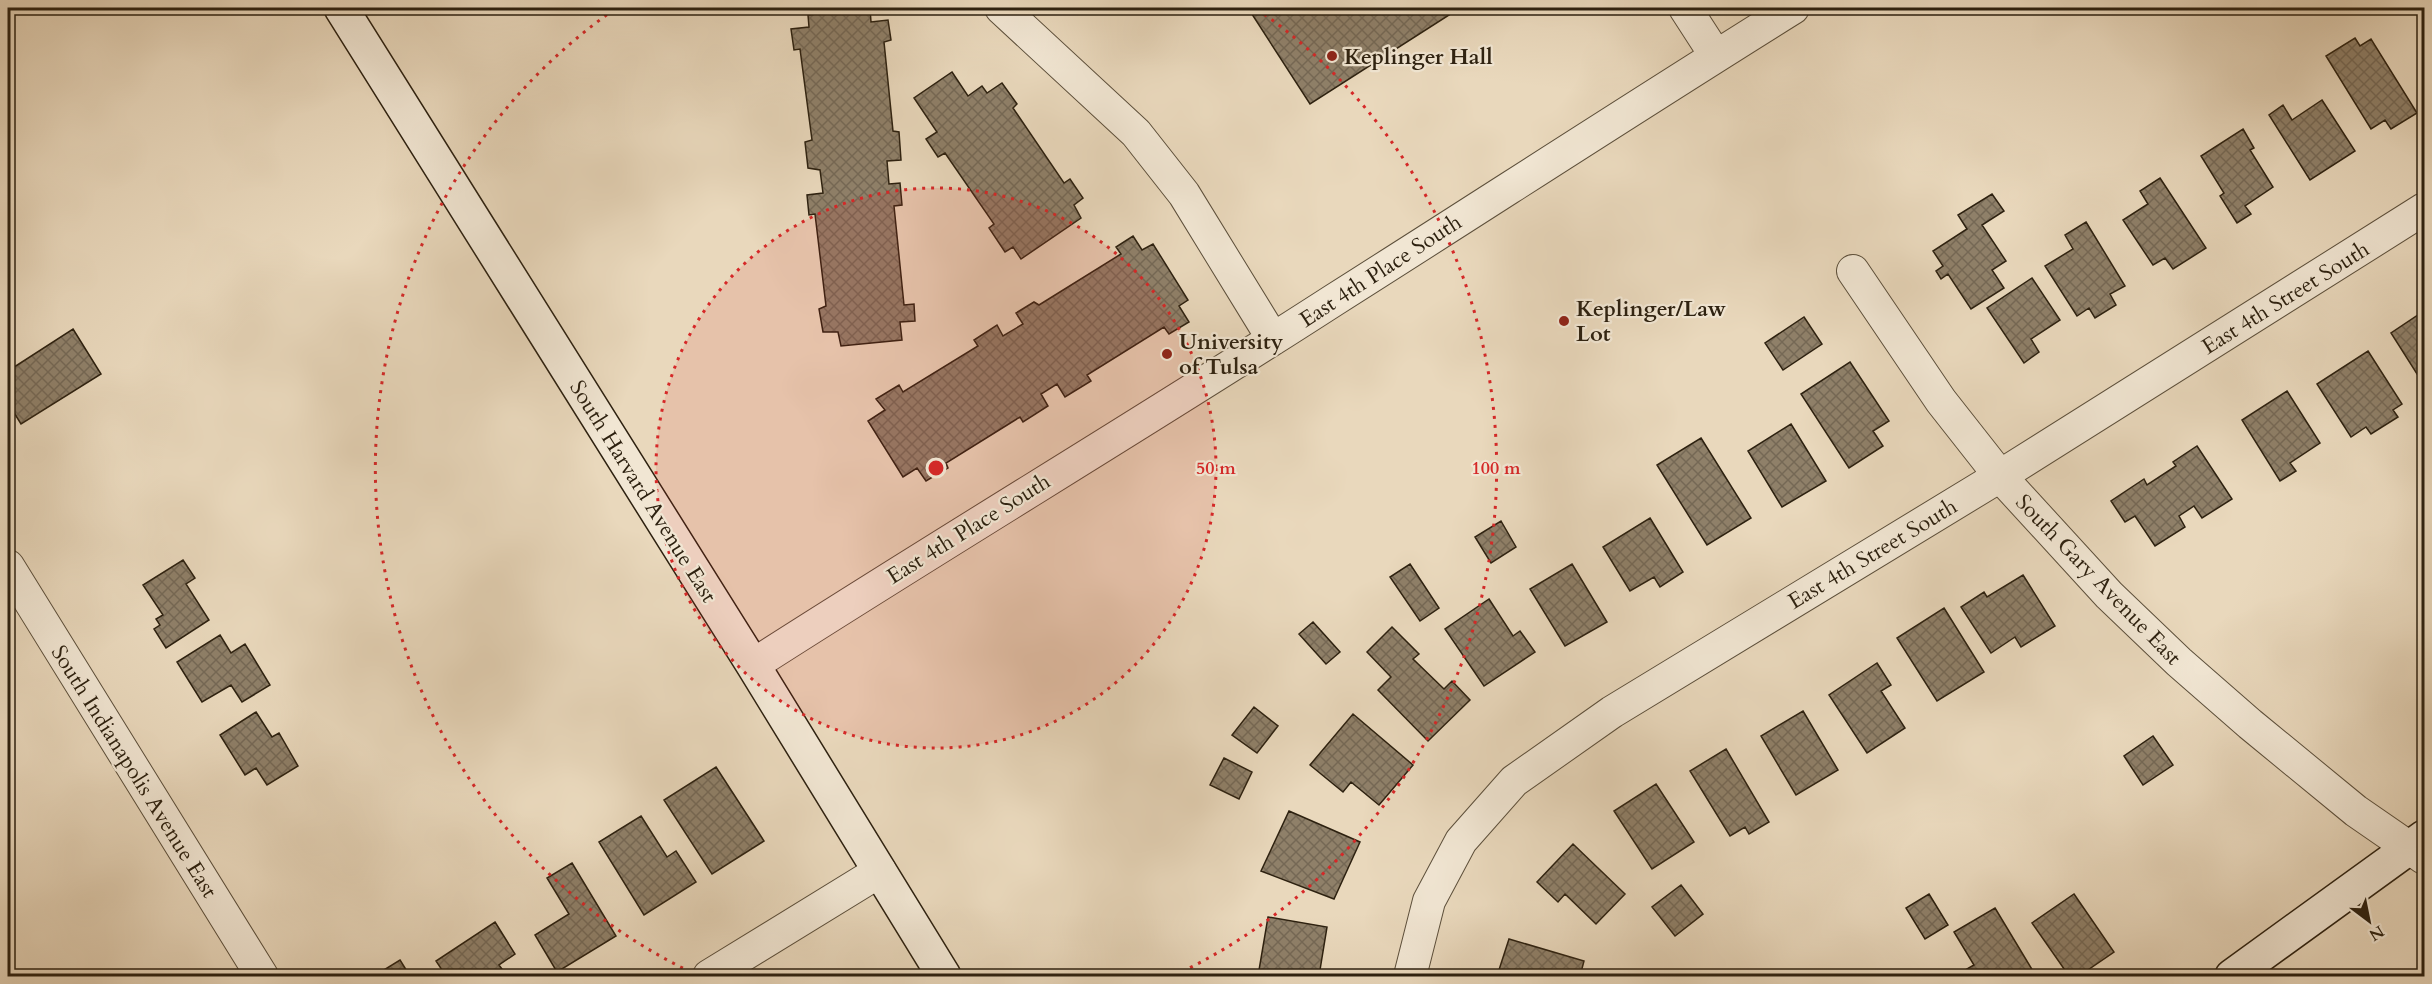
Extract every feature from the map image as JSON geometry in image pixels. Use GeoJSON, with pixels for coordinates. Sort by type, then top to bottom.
{"type":"FeatureCollection","features":[{"type":"Feature","properties":{"kind":"main road","name":"South Harvard Avenue East"},"geometry":{"type":"LineString","coordinates":[[341,8],[753,665],[944,976]]}},
{"type":"Feature","properties":{"kind":"main road"},"geometry":{"type":"LineString","coordinates":[[2232,976],[2419,848]]}},
{"type":"Feature","properties":{"kind":"street"},"geometry":{"type":"LineString","coordinates":[[1001,8],[1136,133],[1184,194],[1273,339]]}},
{"type":"Feature","properties":{"kind":"street"},"geometry":{"type":"LineString","coordinates":[[1685,8],[1716,56]]}},
{"type":"Feature","properties":{"kind":"street","name":"East 4th Place South"},"geometry":{"type":"LineString","coordinates":[[753,665],[982,519],[1273,339],[1793,8]]}},
{"type":"Feature","properties":{"kind":"street","name":"East 4th Street South"},"geometry":{"type":"LineString","coordinates":[[1410,976],[1429,901],[1439,881],[1461,842],[1514,781],[1612,712],[2000,476],[2424,209]]}},
{"type":"Feature","properties":{"kind":"street","name":"South Gary Avenue East"},"geometry":{"type":"LineString","coordinates":[[1853,271],[1941,401],[2000,476],[2109,596],[2179,662],[2250,724],[2356,811],[2419,848]]}},
{"type":"Feature","properties":{"kind":"street","name":"South Indianapolis Avenue East"},"geometry":{"type":"LineString","coordinates":[[8,566],[262,976]]}},
{"type":"Feature","properties":{"kind":"street"},"geometry":{"type":"LineString","coordinates":[[709,976],[880,871]]}},
{"type":"Feature","properties":{"kind":"building"},"geometry":{"type":"Polygon","coordinates":[[[870,8],[871,22],[888,20],[891,40],[884,42],[893,131],[899,132],[901,160],[887,161],[889,184],[900,183],[902,205],[894,206],[904,305],[914,304],[915,321],[900,322],[902,340],[841,346],[838,332],[823,332],[819,309],[826,306],[815,214],[809,215],[807,195],[823,193],[820,170],[808,168],[805,142],[812,140],[800,49],[794,50],[791,29],[809,27],[808,15],[870,8]]]}},
{"type":"Feature","properties":{"kind":"building","name":"Keplinger Hall"},"geometry":{"type":"Polygon","coordinates":[[[1248,8],[1460,8],[1310,104],[1248,8]]]}},
{"type":"Feature","properties":{"kind":"building"},"geometry":{"type":"Polygon","coordinates":[[[2355,38],[2360,46],[2371,39],[2417,113],[2391,129],[2385,120],[2371,129],[2326,56],[2355,38]]]}},
{"type":"Feature","properties":{"kind":"building"},"geometry":{"type":"Polygon","coordinates":[[[952,72],[968,96],[982,86],[987,93],[1002,83],[1017,104],[1013,108],[1064,183],[1070,179],[1083,198],[1074,205],[1081,218],[1021,259],[1013,247],[1005,252],[989,228],[994,224],[945,153],[938,157],[926,139],[937,132],[914,98],[952,72]]]}},
{"type":"Feature","properties":{"kind":"building"},"geometry":{"type":"Polygon","coordinates":[[[2322,100],[2355,151],[2310,180],[2269,115],[2283,105],[2292,120],[2322,100]]]}},
{"type":"Feature","properties":{"kind":"building"},"geometry":{"type":"Polygon","coordinates":[[[2243,129],[2254,148],[2250,150],[2273,187],[2245,206],[2251,214],[2237,223],[2220,196],[2224,193],[2201,156],[2243,129]]]}},
{"type":"Feature","properties":{"kind":"building"},"geometry":{"type":"Polygon","coordinates":[[[2160,178],[2206,248],[2173,269],[2165,258],[2153,265],[2123,220],[2148,204],[2140,191],[2160,178]]]}},
{"type":"Feature","properties":{"kind":"building"},"geometry":{"type":"Polygon","coordinates":[[[1992,194],[2004,211],[1982,225],[2006,261],[1992,270],[2004,288],[1971,309],[1948,274],[1941,279],[1936,271],[1943,266],[1933,251],[1967,229],[1958,215],[1992,194]]]}},
{"type":"Feature","properties":{"kind":"building"},"geometry":{"type":"Polygon","coordinates":[[[2086,222],[2125,286],[2110,294],[2116,305],[2095,318],[2089,308],[2077,316],[2045,266],[2073,249],[2065,235],[2086,222]]]}},
{"type":"Feature","properties":{"kind":"building"},"geometry":{"type":"Polygon","coordinates":[[[1133,236],[1142,250],[1153,244],[1188,300],[1179,306],[1189,322],[1169,334],[1164,327],[1087,375],[1091,381],[1065,397],[1057,384],[1041,394],[1048,406],[1023,422],[1020,417],[946,463],[948,468],[926,481],[917,468],[903,477],[868,421],[885,410],[876,399],[899,385],[903,392],[978,346],[974,340],[997,325],[1003,336],[1023,324],[1016,313],[1034,302],[1039,305],[1121,254],[1116,247],[1133,236]]]}},
{"type":"Feature","properties":{"kind":"building"},"geometry":{"type":"Polygon","coordinates":[[[2032,278],[2060,320],[2031,339],[2039,352],[2024,363],[1987,308],[2032,278]]]}},
{"type":"Feature","properties":{"kind":"building"},"geometry":{"type":"Polygon","coordinates":[[[2424,311],[2424,385],[2391,333],[2424,311]]]}},
{"type":"Feature","properties":{"kind":"building"},"geometry":{"type":"Polygon","coordinates":[[[1804,317],[1822,344],[1783,370],[1765,343],[1804,317]]]}},
{"type":"Feature","properties":{"kind":"building"},"geometry":{"type":"Polygon","coordinates":[[[73,329],[101,374],[21,424],[8,403],[8,371],[73,329]]]}},
{"type":"Feature","properties":{"kind":"building"},"geometry":{"type":"Polygon","coordinates":[[[2368,351],[2402,404],[2393,410],[2398,417],[2371,434],[2366,427],[2351,437],[2317,384],[2368,351]]]}},
{"type":"Feature","properties":{"kind":"building"},"geometry":{"type":"Polygon","coordinates":[[[1850,362],[1889,421],[1873,431],[1883,446],[1849,468],[1801,394],[1850,362]]]}},
{"type":"Feature","properties":{"kind":"building"},"geometry":{"type":"Polygon","coordinates":[[[2287,391],[2320,443],[2290,463],[2296,471],[2280,481],[2242,420],[2287,391]]]}},
{"type":"Feature","properties":{"kind":"building"},"geometry":{"type":"Polygon","coordinates":[[[1791,424],[1826,481],[1782,507],[1748,451],[1791,424]]]}},
{"type":"Feature","properties":{"kind":"building"},"geometry":{"type":"Polygon","coordinates":[[[1701,438],[1751,518],[1707,545],[1657,465],[1701,438]]]}},
{"type":"Feature","properties":{"kind":"building"},"geometry":{"type":"Polygon","coordinates":[[[2197,446],[2232,499],[2202,518],[2194,506],[2179,516],[2185,527],[2155,546],[2135,516],[2125,522],[2111,501],[2144,479],[2147,485],[2176,466],[2173,462],[2197,446]]]}},
{"type":"Feature","properties":{"kind":"building"},"geometry":{"type":"Polygon","coordinates":[[[1650,518],[1683,572],[1660,587],[1654,577],[1630,591],[1603,547],[1650,518]]]}},
{"type":"Feature","properties":{"kind":"building"},"geometry":{"type":"Polygon","coordinates":[[[1501,521],[1516,547],[1491,563],[1475,537],[1501,521]]]}},
{"type":"Feature","properties":{"kind":"building"},"geometry":{"type":"Polygon","coordinates":[[[183,560],[195,578],[186,584],[209,620],[166,648],[154,629],[160,625],[156,619],[163,615],[143,585],[183,560]]]}},
{"type":"Feature","properties":{"kind":"building"},"geometry":{"type":"Polygon","coordinates":[[[1410,564],[1439,608],[1420,621],[1390,577],[1410,564]]]}},
{"type":"Feature","properties":{"kind":"building"},"geometry":{"type":"Polygon","coordinates":[[[1572,564],[1607,622],[1565,646],[1530,589],[1572,564]]]}},
{"type":"Feature","properties":{"kind":"building"},"geometry":{"type":"Polygon","coordinates":[[[2023,575],[2055,626],[2021,647],[2015,637],[1991,653],[1961,607],[1984,592],[1987,597],[2023,575]]]}},
{"type":"Feature","properties":{"kind":"building"},"geometry":{"type":"Polygon","coordinates":[[[1489,599],[1513,636],[1520,631],[1535,652],[1484,686],[1445,629],[1489,599]]]}},
{"type":"Feature","properties":{"kind":"building"},"geometry":{"type":"Polygon","coordinates":[[[1944,608],[1984,672],[1937,701],[1897,638],[1944,608]]]}},
{"type":"Feature","properties":{"kind":"building"},"geometry":{"type":"Polygon","coordinates":[[[1313,622],[1340,652],[1326,664],[1299,634],[1313,622]]]}},
{"type":"Feature","properties":{"kind":"building"},"geometry":{"type":"Polygon","coordinates":[[[1392,627],[1419,654],[1413,659],[1444,689],[1452,681],[1470,700],[1428,741],[1378,690],[1391,677],[1367,652],[1392,627]]]}},
{"type":"Feature","properties":{"kind":"building"},"geometry":{"type":"Polygon","coordinates":[[[220,635],[231,653],[245,644],[270,685],[242,702],[231,685],[202,702],[177,662],[220,635]]]}},
{"type":"Feature","properties":{"kind":"building"},"geometry":{"type":"Polygon","coordinates":[[[1877,663],[1891,685],[1881,691],[1905,728],[1867,753],[1829,695],[1877,663]]]}},
{"type":"Feature","properties":{"kind":"building"},"geometry":{"type":"Polygon","coordinates":[[[1254,707],[1278,726],[1257,753],[1232,735],[1254,707]]]}},
{"type":"Feature","properties":{"kind":"building"},"geometry":{"type":"Polygon","coordinates":[[[1803,711],[1838,770],[1796,795],[1761,736],[1803,711]]]}},
{"type":"Feature","properties":{"kind":"building"},"geometry":{"type":"Polygon","coordinates":[[[256,712],[272,737],[279,733],[298,766],[267,785],[256,768],[245,775],[220,735],[256,712]]]}},
{"type":"Feature","properties":{"kind":"building"},"geometry":{"type":"Polygon","coordinates":[[[1353,714],[1413,765],[1379,805],[1351,782],[1343,792],[1310,765],[1353,714]]]}},
{"type":"Feature","properties":{"kind":"building"},"geometry":{"type":"Polygon","coordinates":[[[2153,736],[2173,765],[2143,785],[2124,756],[2153,736]]]}},
{"type":"Feature","properties":{"kind":"building"},"geometry":{"type":"Polygon","coordinates":[[[1726,749],[1769,822],[1749,834],[1745,827],[1730,836],[1690,771],[1726,749]]]}},
{"type":"Feature","properties":{"kind":"building"},"geometry":{"type":"Polygon","coordinates":[[[1224,758],[1252,772],[1239,799],[1210,785],[1224,758]]]}},
{"type":"Feature","properties":{"kind":"building"},"geometry":{"type":"Polygon","coordinates":[[[716,767],[764,841],[712,874],[664,800],[716,767]]]}},
{"type":"Feature","properties":{"kind":"building"},"geometry":{"type":"Polygon","coordinates":[[[1656,784],[1694,842],[1652,869],[1614,811],[1656,784]]]}},
{"type":"Feature","properties":{"kind":"building"},"geometry":{"type":"Polygon","coordinates":[[[1289,811],[1360,842],[1334,899],[1261,871],[1289,811]]]}},
{"type":"Feature","properties":{"kind":"building"},"geometry":{"type":"Polygon","coordinates":[[[641,816],[667,857],[676,851],[696,882],[644,915],[599,842],[641,816]]]}},
{"type":"Feature","properties":{"kind":"building"},"geometry":{"type":"Polygon","coordinates":[[[1573,844],[1625,894],[1596,924],[1565,894],[1558,902],[1537,882],[1573,844]]]}},
{"type":"Feature","properties":{"kind":"building"},"geometry":{"type":"Polygon","coordinates":[[[572,863],[616,936],[557,972],[535,935],[569,914],[547,878],[572,863]]]}},
{"type":"Feature","properties":{"kind":"building"},"geometry":{"type":"Polygon","coordinates":[[[1681,885],[1703,914],[1675,936],[1652,907],[1681,885]]]}},
{"type":"Feature","properties":{"kind":"building"},"geometry":{"type":"Polygon","coordinates":[[[1929,894],[1948,925],[1925,939],[1906,908],[1929,894]]]}},
{"type":"Feature","properties":{"kind":"building"},"geometry":{"type":"Polygon","coordinates":[[[2074,894],[2114,952],[2079,976],[2069,976],[2032,923],[2074,894]]]}},
{"type":"Feature","properties":{"kind":"building"},"geometry":{"type":"Polygon","coordinates":[[[1995,908],[2036,976],[1962,976],[1960,973],[1974,965],[1954,932],[1995,908]]]}},
{"type":"Feature","properties":{"kind":"building"},"geometry":{"type":"Polygon","coordinates":[[[1268,917],[1327,927],[1319,976],[1258,976],[1268,917]]]}},
{"type":"Feature","properties":{"kind":"building"},"geometry":{"type":"Polygon","coordinates":[[[495,922],[515,954],[499,965],[507,976],[446,976],[436,961],[495,922]]]}},
{"type":"Feature","properties":{"kind":"building"},"geometry":{"type":"Polygon","coordinates":[[[1509,939],[1584,961],[1580,976],[1497,976],[1509,939]]]}},
{"type":"Feature","properties":{"kind":"building"},"geometry":{"type":"Polygon","coordinates":[[[400,960],[410,976],[374,976],[400,960]]]}},
{"type":"Feature","properties":{"kind":"place","name":"Keplinger Hall"},"geometry":{"type":"Point","coordinates":[1332,56]}},
{"type":"Feature","properties":{"kind":"place","name":"Keplinger/Law Lot"},"geometry":{"type":"Point","coordinates":[1564,321]}},
{"type":"Feature","properties":{"kind":"place","name":"University of Tulsa"},"geometry":{"type":"Point","coordinates":[1167,354]}}]}
